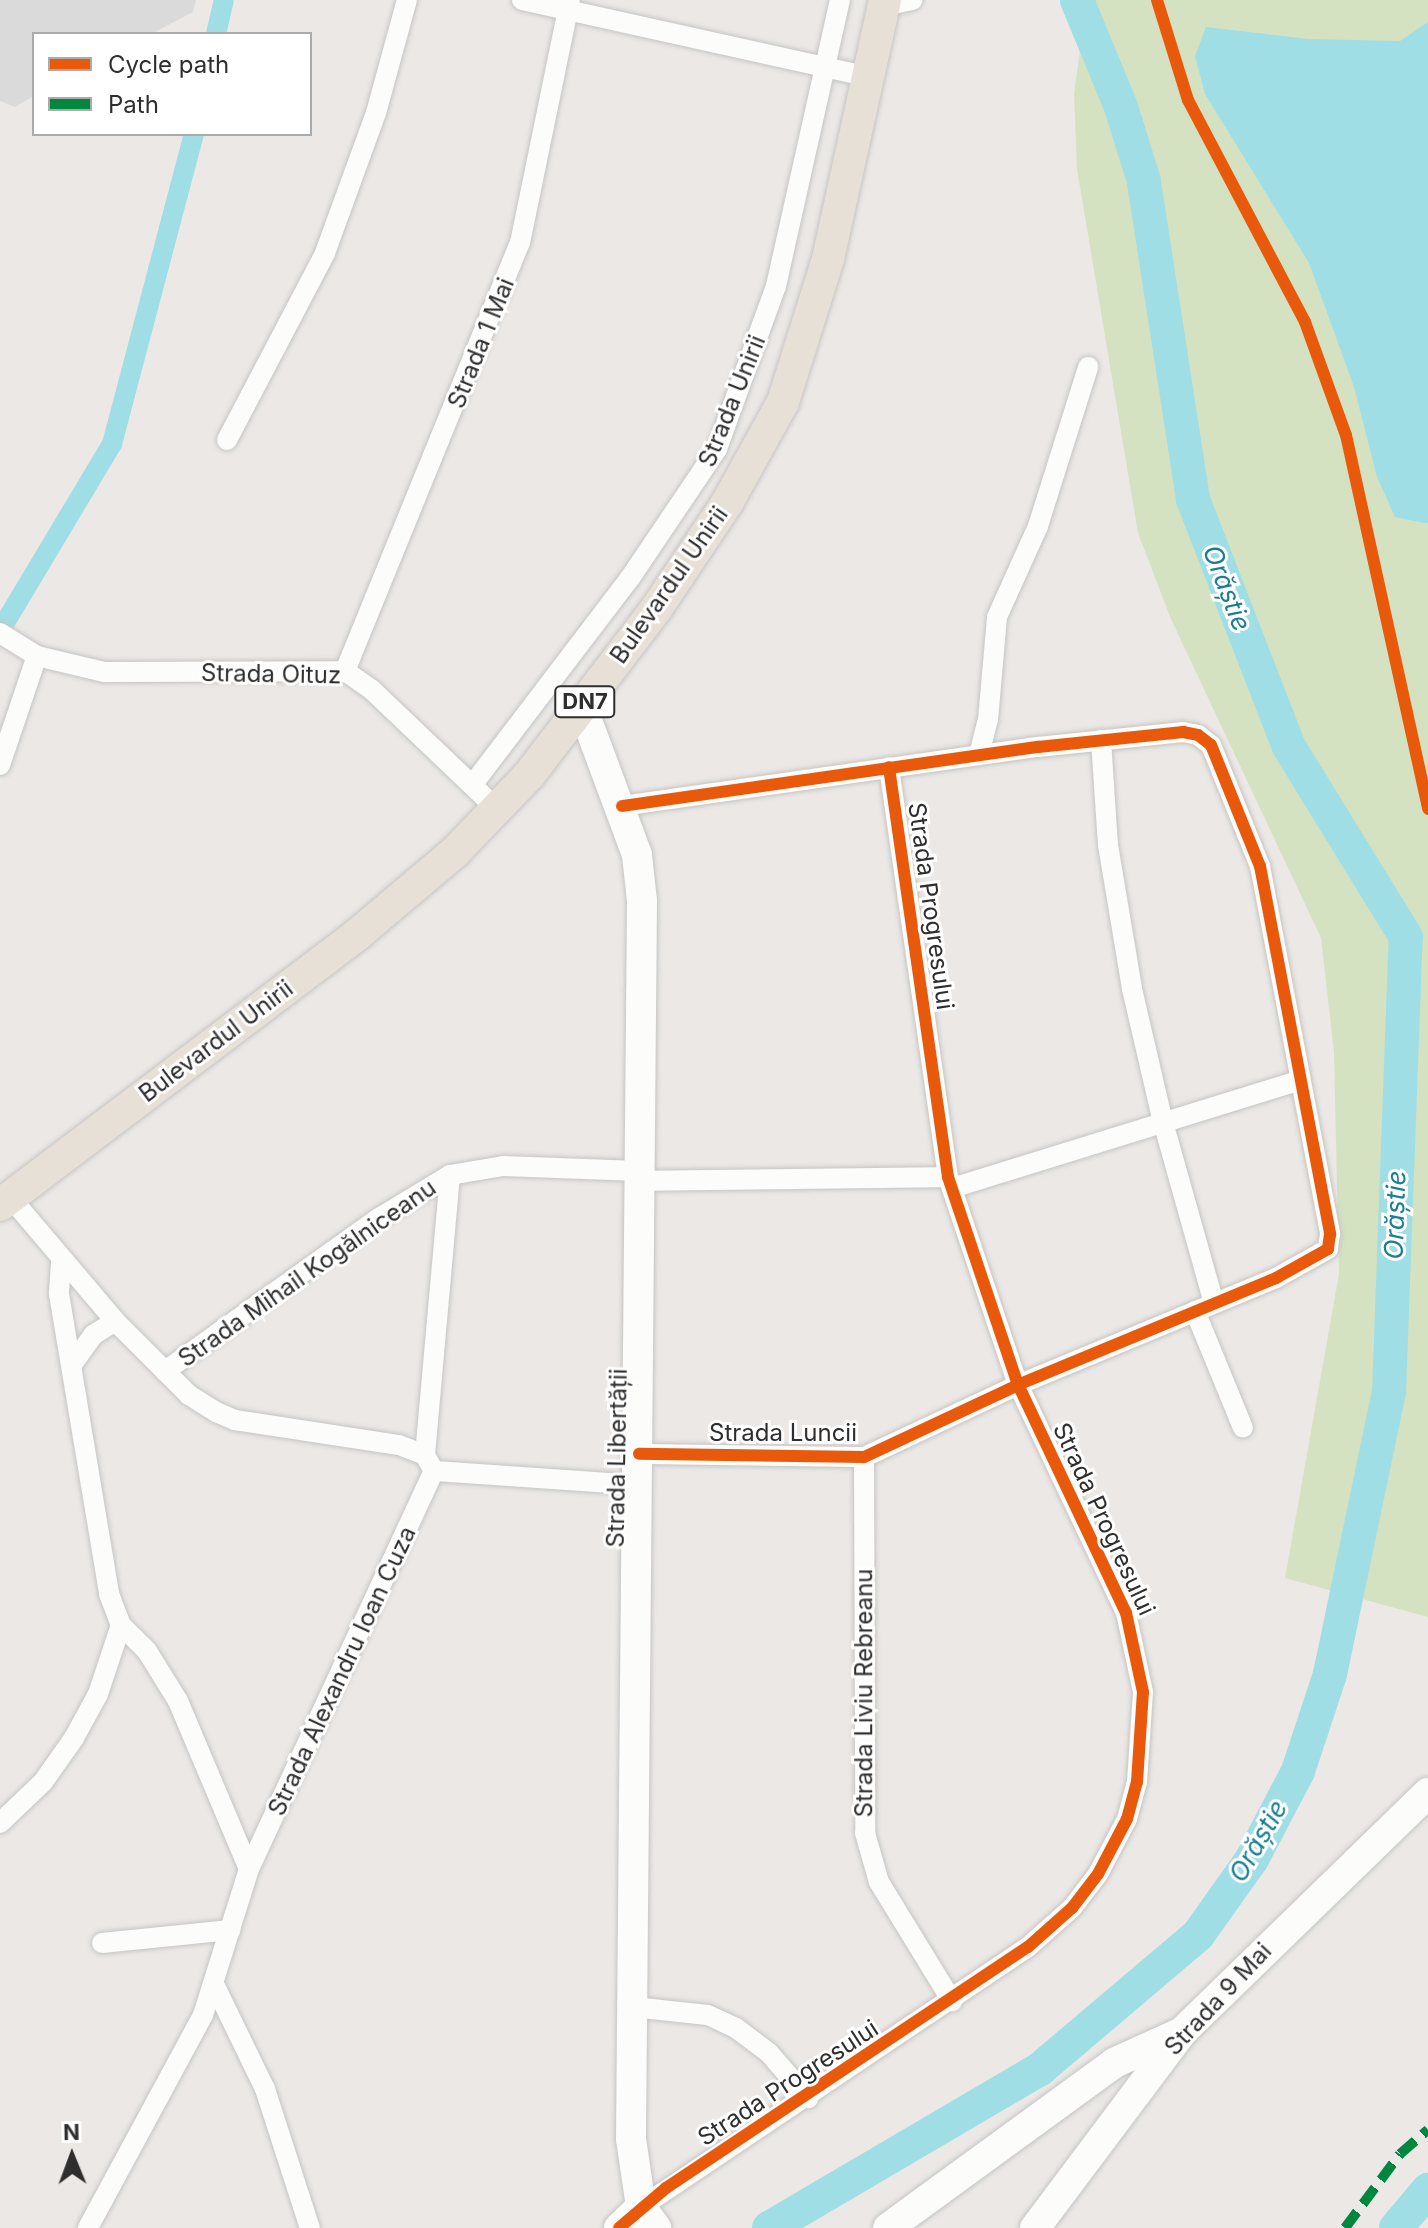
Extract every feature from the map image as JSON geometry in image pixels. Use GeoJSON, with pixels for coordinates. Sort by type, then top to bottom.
{"type":"FeatureCollection","features":[{"type":"Feature","properties":{"kind":"main road","name":"Bulevardul Unirii"},"geometry":{"type":"LineString","coordinates":[[5,1201],[358,934],[498,810],[582,707],[692,556],[783,402],[828,259],[869,77],[894,2]]}},
{"type":"Feature","properties":{"kind":"street"},"geometry":{"type":"LineString","coordinates":[[227,440],[325,253],[376,113],[407,0]]}},
{"type":"Feature","properties":{"kind":"street"},"geometry":{"type":"LineString","coordinates":[[522,0],[569,5],[825,69],[869,77]]}},
{"type":"Feature","properties":{"kind":"street","name":"Strada Unirii"},"geometry":{"type":"LineString","coordinates":[[473,784],[639,566],[717,449],[776,286],[840,0]]}},
{"type":"Feature","properties":{"kind":"street","name":"Strada 1 Mai"},"geometry":{"type":"LineString","coordinates":[[345,671],[520,243],[569,5]]}},
{"type":"Feature","properties":{"kind":"street"},"geometry":{"type":"LineString","coordinates":[[979,755],[988,720],[997,617],[1038,526],[1088,367]]}},
{"type":"Feature","properties":{"kind":"street","name":"Strada Oituz"},"geometry":{"type":"LineString","coordinates":[[6,637],[37,656],[104,672],[345,671],[473,784],[498,810]]}},
{"type":"Feature","properties":{"kind":"street"},"geometry":{"type":"LineString","coordinates":[[0,765],[37,656]]}},
{"type":"Feature","properties":{"kind":"street","name":"Strada Libertății"},"geometry":{"type":"LineString","coordinates":[[582,707],[622,806],[637,855],[642,901],[632,2162],[641,2220]]}},
{"type":"Feature","properties":{"kind":"street"},"geometry":{"type":"LineString","coordinates":[[622,806],[979,755],[1183,732],[1198,735],[1211,745],[1260,866],[1297,1081],[950,1182],[639,1176]]}},
{"type":"Feature","properties":{"kind":"street"},"geometry":{"type":"LineString","coordinates":[[1101,740],[1118,905],[1163,1122],[1243,1428]]}},
{"type":"Feature","properties":{"kind":"street","name":"Strada Progresului"},"geometry":{"type":"LineString","coordinates":[[641,2220],[808,2098],[1028,1947],[1072,1908],[1098,1874],[1127,1819],[1143,1738],[1143,1692],[1126,1613],[1018,1385],[950,1182],[889,767]]}},
{"type":"Feature","properties":{"kind":"street","name":"Strada Luncii"},"geometry":{"type":"LineString","coordinates":[[639,1454],[864,1457],[1018,1385],[1213,1304],[1328,1249],[1320,1163],[1297,1081]]}},
{"type":"Feature","properties":{"kind":"street","name":"Strada Mihail Kogălniceanu"},"geometry":{"type":"LineString","coordinates":[[165,1371],[388,1212],[450,1175],[503,1166],[639,1176]]}},
{"type":"Feature","properties":{"kind":"street","name":"Strada Mihail Kogălniceanu"},"geometry":{"type":"LineString","coordinates":[[429,1463],[450,1175]]}},
{"type":"Feature","properties":{"kind":"street","name":"Strada Mihail Kogălniceanu"},"geometry":{"type":"LineString","coordinates":[[5,1201],[115,1321],[189,1395],[235,1420],[367,1439],[429,1463],[639,1485]]}},
{"type":"Feature","properties":{"kind":"street"},"geometry":{"type":"LineString","coordinates":[[61,1263],[59,1294],[73,1363],[94,1528],[121,1625],[147,1651],[178,1701],[249,1869],[203,2015],[88,2228]]}},
{"type":"Feature","properties":{"kind":"street"},"geometry":{"type":"LineString","coordinates":[[73,1363],[93,1335],[115,1321]]}},
{"type":"Feature","properties":{"kind":"street","name":"Strada Liviu Rebreanu"},"geometry":{"type":"LineString","coordinates":[[864,1457],[865,1833],[879,1882],[952,2001]]}},
{"type":"Feature","properties":{"kind":"street","name":"Strada Alexandru Ioan Cuza"},"geometry":{"type":"LineString","coordinates":[[249,1869],[429,1463]]}},
{"type":"Feature","properties":{"kind":"street"},"geometry":{"type":"LineString","coordinates":[[0,1823],[43,1782],[74,1738],[98,1694],[121,1625]]}},
{"type":"Feature","properties":{"kind":"street","name":"Strada 9 Mai"},"geometry":{"type":"LineString","coordinates":[[1035,2228],[1182,2032],[1428,1793]]}},
{"type":"Feature","properties":{"kind":"street"},"geometry":{"type":"LineString","coordinates":[[102,1943],[230,1930]]}},
{"type":"Feature","properties":{"kind":"street"},"geometry":{"type":"LineString","coordinates":[[214,1984],[265,2089],[310,2228]]}},
{"type":"Feature","properties":{"kind":"street"},"geometry":{"type":"LineString","coordinates":[[633,2007],[708,2015],[736,2028],[769,2053],[808,2098]]}},
{"type":"Feature","properties":{"kind":"street"},"geometry":{"type":"LineString","coordinates":[[888,2228],[1114,2063],[1182,2032]]}},
{"type":"Feature","properties":{"kind":"shaded area"},"geometry":{"type":"Polygon","coordinates":[[[0,0],[196,0],[193,12],[155,32],[32,32],[32,97],[15,107],[0,101],[0,0]]]}},
{"type":"Feature","properties":{"kind":"green space"},"geometry":{"type":"Polygon","coordinates":[[[1087,0],[1428,0],[1428,1617],[1285,1578],[1339,1274],[1334,1052],[1321,938],[1171,619],[1138,533],[1077,169],[1074,94],[1087,0]]]}},
{"type":"Feature","properties":{"kind":"water"},"geometry":{"type":"Polygon","coordinates":[[[1428,22],[1428,523],[1424,523],[1395,517],[1377,477],[1354,387],[1309,263],[1205,94],[1195,56],[1206,27],[1308,39],[1400,41],[1428,22]]]}},
{"type":"Feature","properties":{"kind":"waterway"},"geometry":{"type":"LineString","coordinates":[[216,32],[224,0]]}},
{"type":"Feature","properties":{"kind":"waterway","name":"Orăștie"},"geometry":{"type":"LineString","coordinates":[[769,2228],[1040,2069],[1198,1935],[1252,1859],[1298,1771],[1330,1674],[1389,1392],[1406,937],[1289,747],[1193,499],[1144,181],[1121,107],[1077,0]]}},
{"type":"Feature","properties":{"kind":"waterway"},"geometry":{"type":"LineString","coordinates":[[0,631],[112,444],[193,136]]}},
{"type":"Feature","properties":{"kind":"waterway"},"geometry":{"type":"LineString","coordinates":[[1396,2228],[1428,2190]]}},
{"type":"Feature","properties":{"kind":"marked path"},"geometry":{"type":"LineString","coordinates":[[1345,2228],[1400,2154],[1428,2130]]}},
{"type":"Feature","properties":{"kind":"cycle path"},"geometry":{"type":"LineString","coordinates":[[1157,0],[1188,100],[1305,322],[1346,435],[1428,809]]}},
{"type":"Feature","properties":{"kind":"cycle path"},"geometry":{"type":"LineString","coordinates":[[622,806],[1038,747],[1183,732],[1198,735],[1211,745],[1260,866],[1330,1234],[1328,1249],[1276,1278],[1018,1385],[864,1457],[639,1454]]}},
{"type":"Feature","properties":{"kind":"cycle path"},"geometry":{"type":"LineString","coordinates":[[619,2228],[666,2188],[1028,1947],[1072,1908],[1098,1874],[1127,1819],[1137,1782],[1143,1692],[1126,1613],[1018,1385],[948,1177],[889,767]]}}]}
